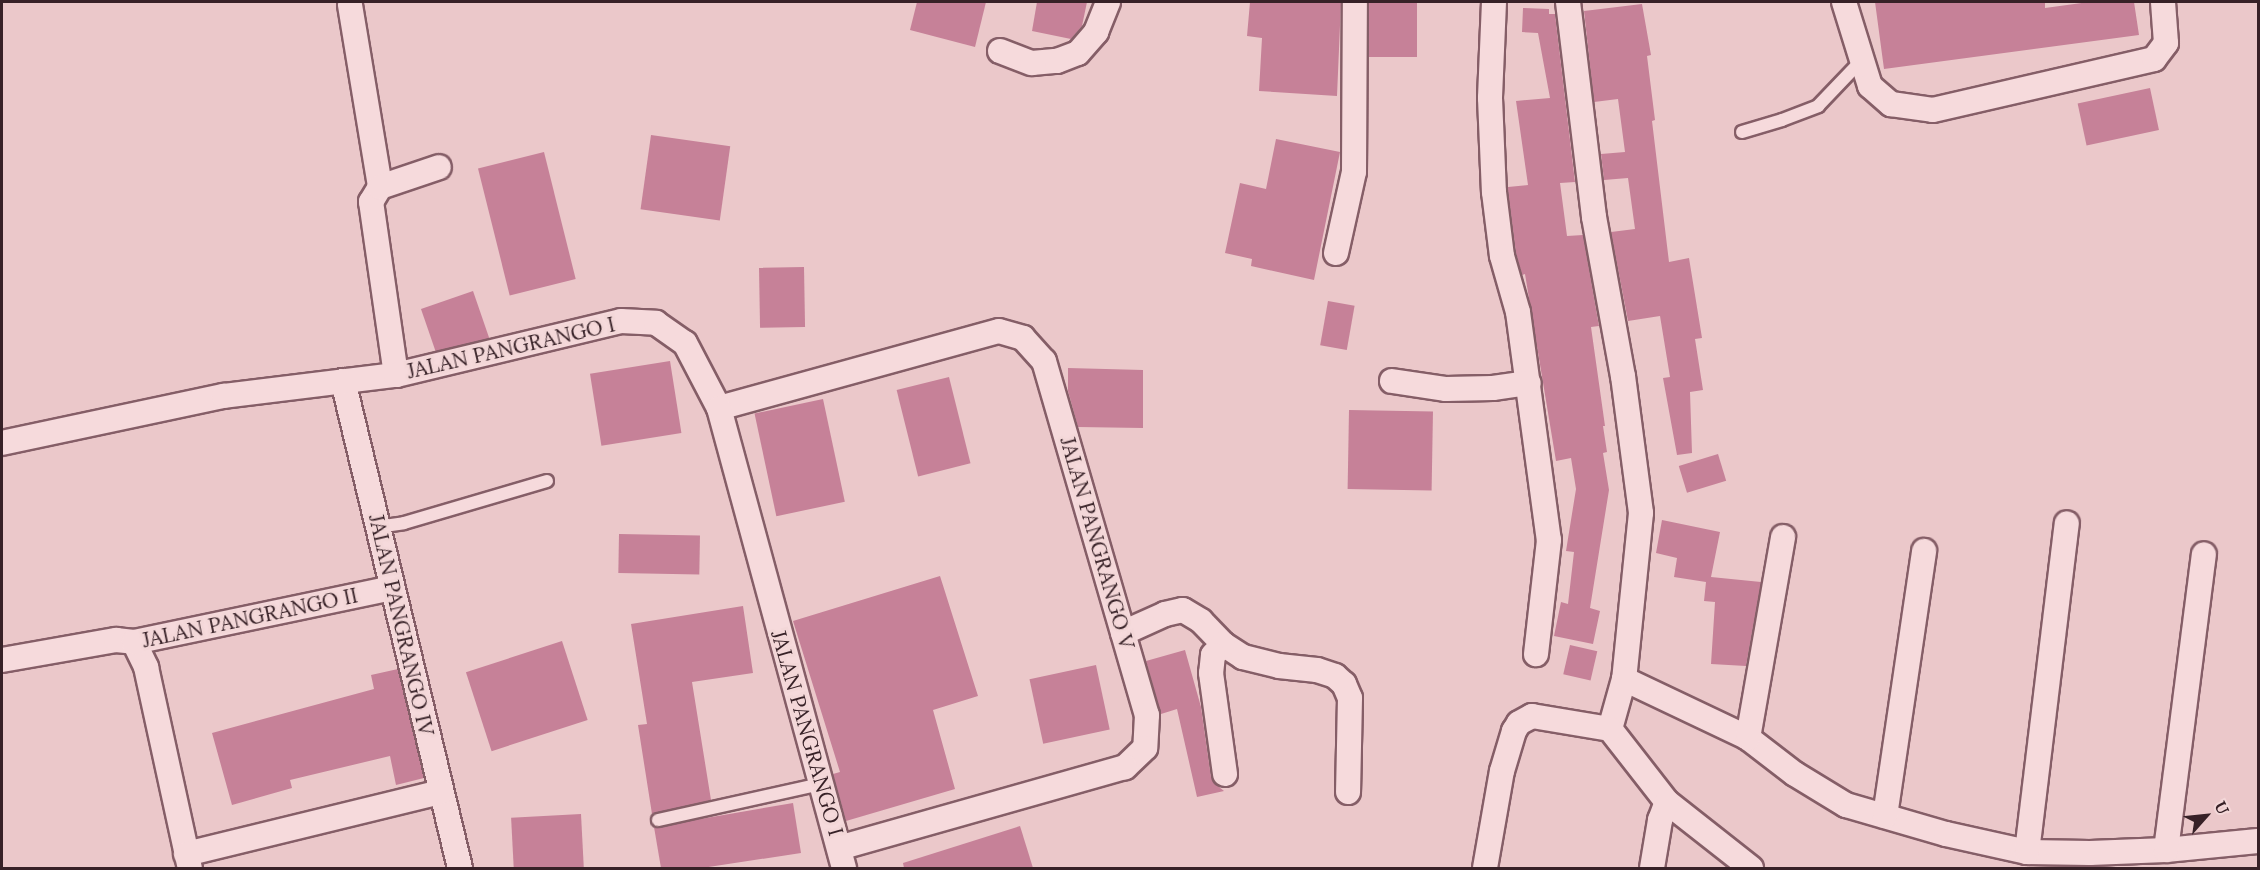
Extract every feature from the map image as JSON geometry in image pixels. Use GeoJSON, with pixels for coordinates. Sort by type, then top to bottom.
{"type":"FeatureCollection","features":[{"type":"Feature","properties":{"kind":"street"},"geometry":{"type":"LineString","coordinates":[[1000,51],[1032,63],[1057,62],[1078,53],[1096,32],[1108,2]]}},
{"type":"Feature","properties":{"kind":"street"},"geometry":{"type":"LineString","coordinates":[[1336,253],[1354,172],[1355,2]]}},
{"type":"Feature","properties":{"kind":"street"},"geometry":{"type":"LineString","coordinates":[[1494,2],[1490,98],[1494,192],[1502,256],[1518,312],[1549,540],[1536,654]]}},
{"type":"Feature","properties":{"kind":"street"},"geometry":{"type":"LineString","coordinates":[[1568,2],[1594,217],[1623,376],[1641,513],[1624,679],[1610,729]]}},
{"type":"Feature","properties":{"kind":"street"},"geometry":{"type":"LineString","coordinates":[[1844,2],[1870,86],[1891,104],[1933,110],[2154,59],[2166,43],[2163,2]]}},
{"type":"Feature","properties":{"kind":"street"},"geometry":{"type":"LineString","coordinates":[[350,5],[380,187]]}},
{"type":"Feature","properties":{"kind":"street"},"geometry":{"type":"LineString","coordinates":[[396,375],[390,349],[371,202],[380,187],[439,167]]}},
{"type":"Feature","properties":{"kind":"street","name":"JALAN PANGRANGO I"},"geometry":{"type":"LineString","coordinates":[[2,443],[224,396],[396,375],[621,321],[656,322],[685,343],[718,408],[842,858]]}},
{"type":"Feature","properties":{"kind":"street","name":"JALAN PANGRANGO V"},"geometry":{"type":"LineString","coordinates":[[718,408],[999,331],[1023,338],[1044,362],[1147,715],[1144,748],[1125,767],[842,858]]}},
{"type":"Feature","properties":{"kind":"street","name":"JALAN PANGRANGO IV"},"geometry":{"type":"LineString","coordinates":[[343,381],[459,868]]}},
{"type":"Feature","properties":{"kind":"street"},"geometry":{"type":"LineString","coordinates":[[1392,381],[1446,389],[1529,384]]}},
{"type":"Feature","properties":{"kind":"street"},"geometry":{"type":"LineString","coordinates":[[2027,852],[2067,523]]}},
{"type":"Feature","properties":{"kind":"street"},"geometry":{"type":"LineString","coordinates":[[1748,738],[1782,537]]}},
{"type":"Feature","properties":{"kind":"street"},"geometry":{"type":"LineString","coordinates":[[1885,816],[1924,551]]}},
{"type":"Feature","properties":{"kind":"street"},"geometry":{"type":"LineString","coordinates":[[2166,850],[2204,554]]}},
{"type":"Feature","properties":{"kind":"street","name":"JALAN PANGRANGO II"},"geometry":{"type":"LineString","coordinates":[[2,660],[116,640],[134,642],[392,588]]}},
{"type":"Feature","properties":{"kind":"street"},"geometry":{"type":"LineString","coordinates":[[1123,633],[1164,614],[1183,610],[1201,621],[1223,644],[1243,657],[1279,666],[1317,670],[1335,676],[1344,684],[1350,699],[1348,792]]}},
{"type":"Feature","properties":{"kind":"street"},"geometry":{"type":"LineString","coordinates":[[134,642],[146,667],[188,861],[441,792]]}},
{"type":"Feature","properties":{"kind":"street"},"geometry":{"type":"LineString","coordinates":[[1223,644],[1213,655],[1211,673],[1225,774]]}},
{"type":"Feature","properties":{"kind":"street"},"geometry":{"type":"LineString","coordinates":[[1624,679],[1748,738],[1795,774],[1846,805],[1946,834],[2027,852],[2090,853],[2166,850],[2259,841]]}},
{"type":"Feature","properties":{"kind":"street"},"geometry":{"type":"LineString","coordinates":[[1485,868],[1502,771],[1514,731],[1519,723],[1532,716],[1610,729],[1667,802],[1751,868]]}},
{"type":"Feature","properties":{"kind":"street"},"geometry":{"type":"LineString","coordinates":[[1652,868],[1660,820],[1667,802]]}},
{"type":"Feature","properties":{"kind":"lane"},"geometry":{"type":"LineString","coordinates":[[1742,132],[1818,106],[1861,61]]}},
{"type":"Feature","properties":{"kind":"lane"},"geometry":{"type":"LineString","coordinates":[[377,527],[404,523],[546,482]]}},
{"type":"Feature","properties":{"kind":"lane"},"geometry":{"type":"LineString","coordinates":[[658,820],[821,783]]}},
{"type":"Feature","properties":{"kind":"building"},"geometry":{"type":"Polygon","coordinates":[[[917,2],[986,2],[975,47],[910,30],[917,2]]]}},
{"type":"Feature","properties":{"kind":"building"},"geometry":{"type":"Polygon","coordinates":[[[1037,2],[1087,2],[1082,26],[1071,39],[1032,31],[1037,2]]]}},
{"type":"Feature","properties":{"kind":"building"},"geometry":{"type":"Polygon","coordinates":[[[1250,2],[1341,2],[1337,96],[1259,91],[1262,38],[1247,36],[1250,2]]]}},
{"type":"Feature","properties":{"kind":"building"},"geometry":{"type":"Polygon","coordinates":[[[1369,2],[1417,2],[1417,57],[1369,57],[1369,2]]]}},
{"type":"Feature","properties":{"kind":"building"},"geometry":{"type":"Polygon","coordinates":[[[1875,2],[2045,2],[2045,8],[2089,2],[2134,2],[2139,35],[1884,69],[1875,2]]]}},
{"type":"Feature","properties":{"kind":"building"},"geometry":{"type":"Polygon","coordinates":[[[1642,4],[1651,55],[1647,56],[1655,120],[1652,121],[1669,262],[1689,258],[1702,338],[1695,339],[1703,390],[1690,392],[1692,453],[1677,455],[1663,378],[1670,377],[1660,316],[1628,321],[1611,232],[1635,229],[1628,178],[1604,180],[1601,154],[1625,152],[1618,99],[1594,102],[1584,11],[1642,4]]]}},
{"type":"Feature","properties":{"kind":"building"},"geometry":{"type":"Polygon","coordinates":[[[1523,8],[1549,9],[1549,14],[1555,14],[1575,182],[1560,183],[1567,236],[1583,235],[1599,326],[1591,327],[1605,426],[1603,426],[1607,452],[1603,453],[1609,490],[1590,608],[1600,611],[1593,644],[1554,636],[1561,602],[1568,604],[1574,552],[1566,551],[1576,489],[1571,458],[1556,461],[1525,274],[1522,275],[1516,253],[1508,191],[1508,187],[1528,185],[1516,101],[1550,98],[1538,33],[1522,32],[1523,8]]]}},
{"type":"Feature","properties":{"kind":"building"},"geometry":{"type":"Polygon","coordinates":[[[2150,88],[2159,130],[2087,145],[2078,103],[2150,88]]]}},
{"type":"Feature","properties":{"kind":"building"},"geometry":{"type":"Polygon","coordinates":[[[651,135],[730,146],[720,220],[641,209],[651,135]]]}},
{"type":"Feature","properties":{"kind":"building"},"geometry":{"type":"Polygon","coordinates":[[[1276,139],[1340,152],[1314,280],[1251,266],[1252,259],[1225,253],[1240,183],[1266,189],[1276,139]]]}},
{"type":"Feature","properties":{"kind":"building"},"geometry":{"type":"Polygon","coordinates":[[[544,152],[576,279],[510,296],[478,168],[544,152]]]}},
{"type":"Feature","properties":{"kind":"building"},"geometry":{"type":"Polygon","coordinates":[[[804,267],[805,327],[760,328],[759,268],[804,267]]]}},
{"type":"Feature","properties":{"kind":"building"},"geometry":{"type":"Polygon","coordinates":[[[473,291],[489,338],[437,356],[421,309],[473,291]]]}},
{"type":"Feature","properties":{"kind":"building"},"geometry":{"type":"Polygon","coordinates":[[[1328,301],[1355,306],[1347,350],[1320,345],[1328,301]]]}},
{"type":"Feature","properties":{"kind":"building"},"geometry":{"type":"Polygon","coordinates":[[[670,361],[681,433],[601,446],[590,374],[670,361]]]}},
{"type":"Feature","properties":{"kind":"building"},"geometry":{"type":"Polygon","coordinates":[[[1068,368],[1143,370],[1143,428],[1078,427],[1068,391],[1068,368]]]}},
{"type":"Feature","properties":{"kind":"building"},"geometry":{"type":"Polygon","coordinates":[[[949,377],[971,463],[918,476],[897,390],[949,377]]]}},
{"type":"Feature","properties":{"kind":"building"},"geometry":{"type":"Polygon","coordinates":[[[823,399],[845,502],[776,516],[755,414],[823,399]]]}},
{"type":"Feature","properties":{"kind":"building"},"geometry":{"type":"Polygon","coordinates":[[[1349,410],[1433,411],[1432,490],[1348,489],[1349,410]]]}},
{"type":"Feature","properties":{"kind":"building"},"geometry":{"type":"Polygon","coordinates":[[[1718,454],[1726,481],[1687,493],[1679,466],[1718,454]]]}},
{"type":"Feature","properties":{"kind":"building"},"geometry":{"type":"Polygon","coordinates":[[[1662,520],[1720,532],[1711,577],[1761,582],[1746,666],[1711,664],[1715,602],[1704,601],[1706,582],[1674,577],[1677,558],[1656,553],[1662,520]]]}},
{"type":"Feature","properties":{"kind":"building"},"geometry":{"type":"Polygon","coordinates":[[[619,534],[700,535],[699,574],[618,573],[619,534]]]}},
{"type":"Feature","properties":{"kind":"building"},"geometry":{"type":"Polygon","coordinates":[[[940,576],[978,696],[933,710],[955,789],[846,821],[833,774],[840,772],[793,621],[940,576]]]}},
{"type":"Feature","properties":{"kind":"building"},"geometry":{"type":"Polygon","coordinates":[[[743,606],[753,673],[692,682],[711,800],[652,814],[638,725],[647,724],[631,624],[743,606]]]}},
{"type":"Feature","properties":{"kind":"building"},"geometry":{"type":"Polygon","coordinates":[[[562,641],[588,720],[492,751],[466,672],[562,641]]]}},
{"type":"Feature","properties":{"kind":"building"},"geometry":{"type":"Polygon","coordinates":[[[1570,645],[1597,651],[1591,681],[1563,674],[1570,645]]]}},
{"type":"Feature","properties":{"kind":"building"},"geometry":{"type":"Polygon","coordinates":[[[1185,650],[1201,707],[1211,777],[1214,783],[1224,791],[1197,797],[1177,709],[1161,714],[1146,661],[1185,650]]]}},
{"type":"Feature","properties":{"kind":"building"},"geometry":{"type":"Polygon","coordinates":[[[1096,665],[1110,730],[1043,744],[1029,679],[1096,665]]]}},
{"type":"Feature","properties":{"kind":"building"},"geometry":{"type":"Polygon","coordinates":[[[398,669],[424,778],[396,785],[390,756],[290,780],[292,788],[232,805],[212,733],[374,689],[371,675],[398,669]]]}},
{"type":"Feature","properties":{"kind":"building"},"geometry":{"type":"Polygon","coordinates":[[[793,803],[801,853],[702,868],[661,868],[654,827],[793,803]]]}},
{"type":"Feature","properties":{"kind":"building"},"geometry":{"type":"Polygon","coordinates":[[[581,814],[584,868],[514,868],[511,818],[581,814]]]}},
{"type":"Feature","properties":{"kind":"building"},"geometry":{"type":"Polygon","coordinates":[[[1020,826],[1033,868],[904,868],[903,863],[1020,826]]]}}]}
